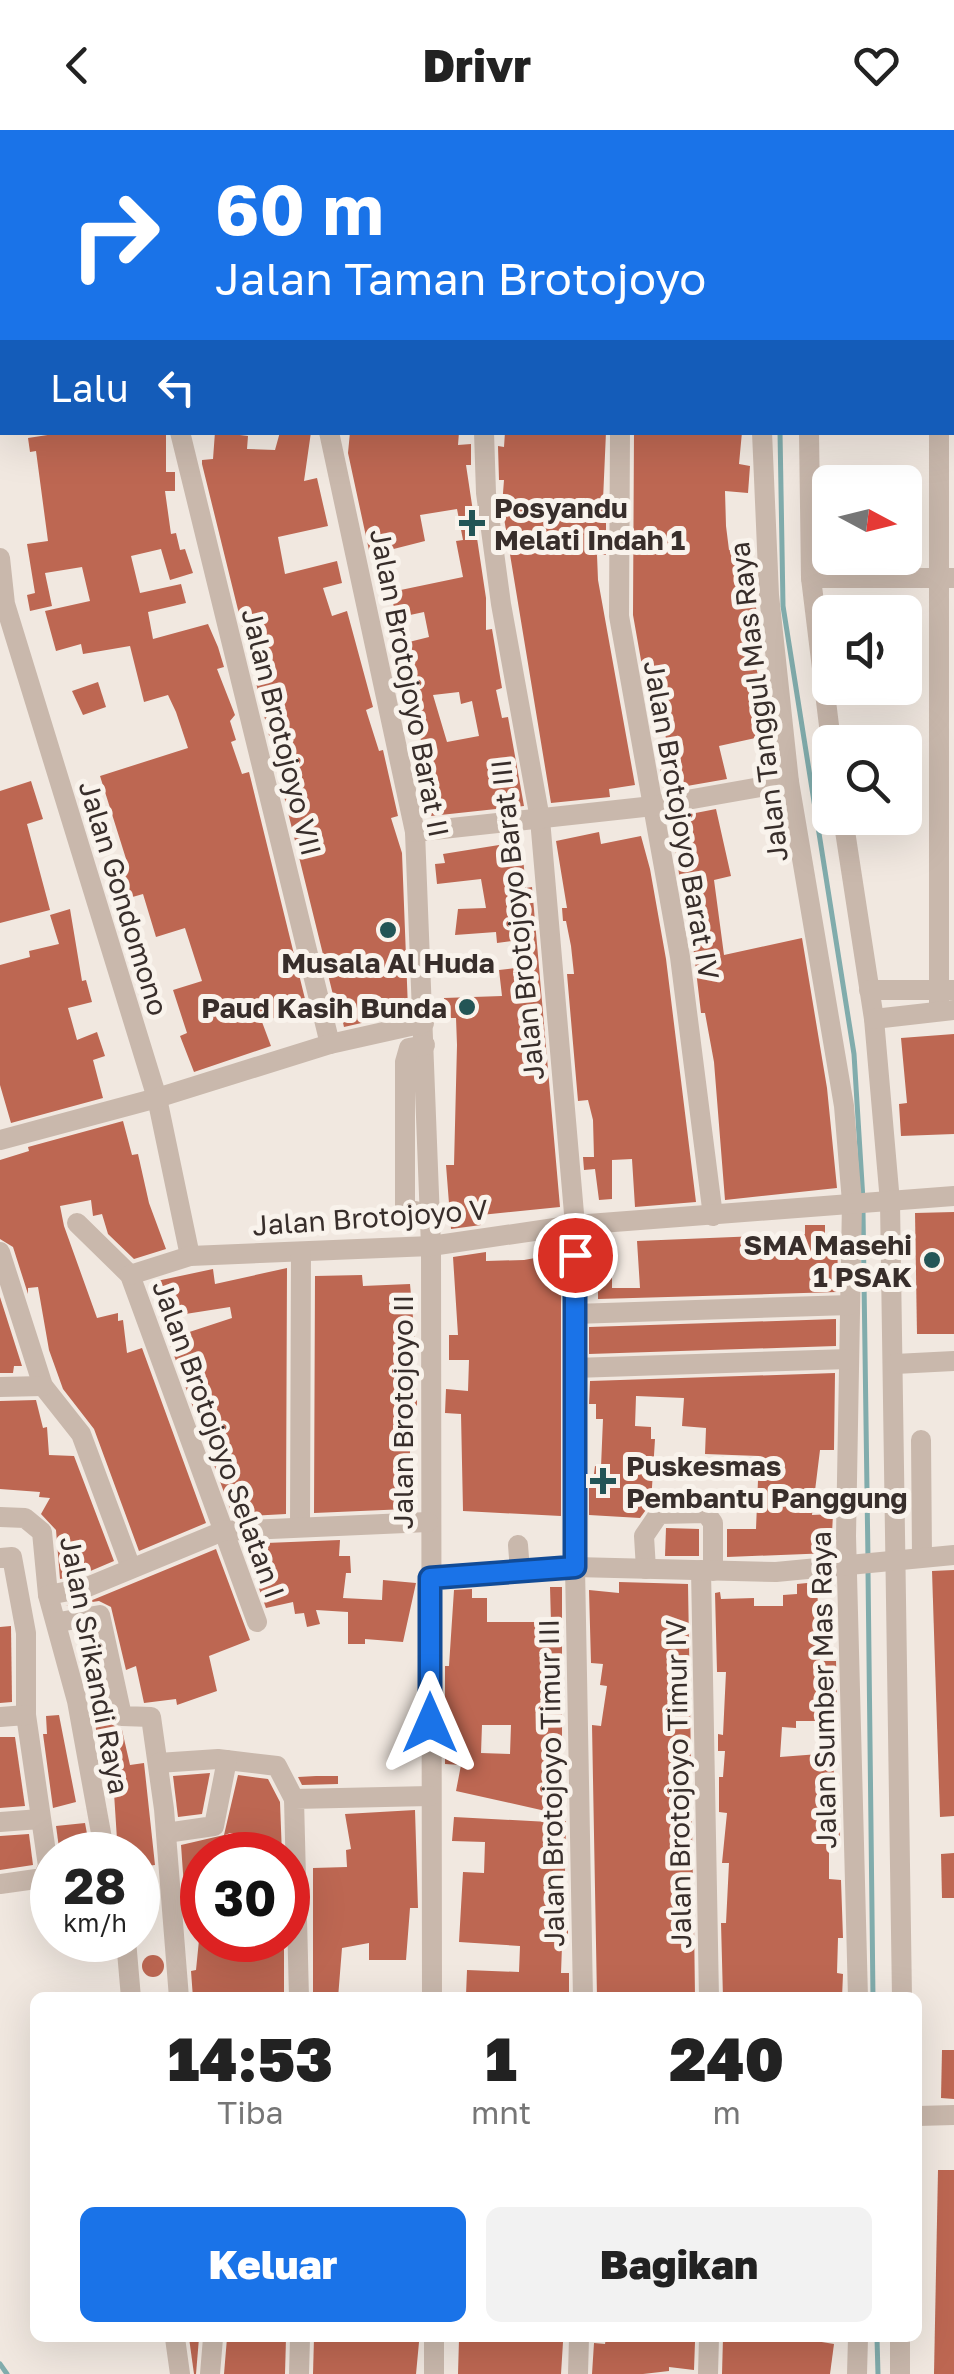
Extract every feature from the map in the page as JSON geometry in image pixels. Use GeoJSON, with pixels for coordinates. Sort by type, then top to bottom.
{"type":"FeatureCollection","features":[{"type":"Feature","properties":{"kind":"street","name":"Jalan Brotojoyo VII"},"geometry":{"type":"LineString","coordinates":[[181,435],[330,1044]]}},
{"type":"Feature","properties":{"kind":"street","name":"Jalan Brotojoyo Barat II"},"geometry":{"type":"LineString","coordinates":[[330,435],[416,832],[430,1246]]}},
{"type":"Feature","properties":{"kind":"street","name":"Jalan Brotojoyo Barat III"},"geometry":{"type":"LineString","coordinates":[[484,435],[486,494],[502,604],[540,819],[575,1225],[574,1368]]}},
{"type":"Feature","properties":{"kind":"street","name":"Jalan Brotojoyo Barat IV"},"geometry":{"type":"LineString","coordinates":[[620,435],[619,616],[680,957],[713,1216]]}},
{"type":"Feature","properties":{"kind":"street","name":"Jalan Tanggul Mas Raya"},"geometry":{"type":"LineString","coordinates":[[762,435],[768,595],[790,782],[842,1089],[854,1202]]}},
{"type":"Feature","properties":{"kind":"street"},"geometry":{"type":"LineString","coordinates":[[809,435],[812,582],[829,725]]}},
{"type":"Feature","properties":{"kind":"street"},"geometry":{"type":"LineString","coordinates":[[874,1019],[946,1011],[947,582],[940,435]]}},
{"type":"Feature","properties":{"kind":"street","name":"Jalan Gondomono"},"geometry":{"type":"LineString","coordinates":[[0,558],[2,604],[157,1098],[190,1256]]}},
{"type":"Feature","properties":{"kind":"street"},"geometry":{"type":"LineString","coordinates":[[812,582],[947,582]]}},
{"type":"Feature","properties":{"kind":"street"},"geometry":{"type":"LineString","coordinates":[[416,832],[653,806],[790,782]]}},
{"type":"Feature","properties":{"kind":"street"},"geometry":{"type":"LineString","coordinates":[[846,835],[874,1019],[895,1364],[892,1559],[902,1992]]}},
{"type":"Feature","properties":{"kind":"street"},"geometry":{"type":"LineString","coordinates":[[870,990],[946,990]]}},
{"type":"Feature","properties":{"kind":"street"},"geometry":{"type":"LineString","coordinates":[[2,1132],[157,1098],[330,1044],[424,1023]]}},
{"type":"Feature","properties":{"kind":"street","name":"Jalan Brotojoyo V"},"geometry":{"type":"LineString","coordinates":[[130,1274],[190,1256],[430,1246],[575,1225],[954,1196]]}},
{"type":"Feature","properties":{"kind":"street","name":"Jalan Sumber Mas Raya"},"geometry":{"type":"LineString","coordinates":[[854,1202],[849,1563],[858,1992]]}},
{"type":"Feature","properties":{"kind":"street"},"geometry":{"type":"LineString","coordinates":[[77,1224],[130,1274]]}},
{"type":"Feature","properties":{"kind":"street","name":"Jalan Brotojoyo II"},"geometry":{"type":"LineString","coordinates":[[430,1246],[432,1992]]}},
{"type":"Feature","properties":{"kind":"street"},"geometry":{"type":"LineString","coordinates":[[0,1252],[43,1386],[81,1434],[131,1568]]}},
{"type":"Feature","properties":{"kind":"street"},"geometry":{"type":"LineString","coordinates":[[300,1526],[301,1252]]}},
{"type":"Feature","properties":{"kind":"street","name":"Jalan Brotojoyo Selatan I"},"geometry":{"type":"LineString","coordinates":[[130,1274],[257,1622]]}},
{"type":"Feature","properties":{"kind":"street"},"geometry":{"type":"LineString","coordinates":[[574,1314],[850,1306]]}},
{"type":"Feature","properties":{"kind":"street"},"geometry":{"type":"LineString","coordinates":[[574,1368],[849,1359]]}},
{"type":"Feature","properties":{"kind":"street"},"geometry":{"type":"LineString","coordinates":[[895,1364],[954,1361]]}},
{"type":"Feature","properties":{"kind":"street","name":"Jalan Brotojoyo Timur III"},"geometry":{"type":"LineString","coordinates":[[574,1368],[583,1992]]}},
{"type":"Feature","properties":{"kind":"street"},"geometry":{"type":"LineString","coordinates":[[0,1387],[43,1386]]}},
{"type":"Feature","properties":{"kind":"street"},"geometry":{"type":"LineString","coordinates":[[922,1440],[922,1557]]}},
{"type":"Feature","properties":{"kind":"street","name":"Jalan Brotojoyo Timur IV"},"geometry":{"type":"LineString","coordinates":[[646,1569],[644,1536],[659,1514],[706,1513],[713,1523],[707,1571],[709,1992]]}},
{"type":"Feature","properties":{"kind":"street","name":"Jalan Srikandi Raya"},"geometry":{"type":"LineString","coordinates":[[0,1517],[25,1518],[39,1525],[48,1596],[59,1622],[100,1832]]}},
{"type":"Feature","properties":{"kind":"street"},"geometry":{"type":"LineString","coordinates":[[48,1596],[85,1588],[223,1531],[428,1522]]}},
{"type":"Feature","properties":{"kind":"street"},"geometry":{"type":"LineString","coordinates":[[518,1545],[520,1571]]}},
{"type":"Feature","properties":{"kind":"street"},"geometry":{"type":"LineString","coordinates":[[430,1578],[575,1567],[776,1572],[954,1555]]}},
{"type":"Feature","properties":{"kind":"street"},"geometry":{"type":"LineString","coordinates":[[0,1884],[35,1882],[43,1878],[48,1866],[26,1715],[26,1633],[7,1566]]}},
{"type":"Feature","properties":{"kind":"street"},"geometry":{"type":"LineString","coordinates":[[59,1622],[102,1617],[122,1716],[150,1716],[166,1833],[179,1992]]}},
{"type":"Feature","properties":{"kind":"street"},"geometry":{"type":"LineString","coordinates":[[0,1717],[26,1715]]}},
{"type":"Feature","properties":{"kind":"street"},"geometry":{"type":"LineString","coordinates":[[158,1763],[227,1760],[281,1768],[294,1800],[298,1992]]}},
{"type":"Feature","properties":{"kind":"street"},"geometry":{"type":"LineString","coordinates":[[166,1833],[214,1826],[227,1760]]}},
{"type":"Feature","properties":{"kind":"street"},"geometry":{"type":"LineString","coordinates":[[294,1800],[430,1796]]}},
{"type":"Feature","properties":{"kind":"street"},"geometry":{"type":"LineString","coordinates":[[0,1822],[40,1819]]}},
{"type":"Feature","properties":{"kind":"street"},"geometry":{"type":"LineString","coordinates":[[128,1962],[131,1992]]}},
{"type":"Feature","properties":{"kind":"street"},"geometry":{"type":"LineString","coordinates":[[922,2116],[954,2115]]}},
{"type":"Feature","properties":{"kind":"street"},"geometry":{"type":"LineString","coordinates":[[176,2342],[180,2374]]}},
{"type":"Feature","properties":{"kind":"street"},"geometry":{"type":"LineString","coordinates":[[210,2374],[213,2342]]}},
{"type":"Feature","properties":{"kind":"street"},"geometry":{"type":"LineString","coordinates":[[300,2342],[300,2374]]}},
{"type":"Feature","properties":{"kind":"street"},"geometry":{"type":"LineString","coordinates":[[434,2342],[434,2374]]}},
{"type":"Feature","properties":{"kind":"street"},"geometry":{"type":"LineString","coordinates":[[578,2374],[579,2342]]}},
{"type":"Feature","properties":{"kind":"street"},"geometry":{"type":"LineString","coordinates":[[708,2374],[709,2342]]}},
{"type":"Feature","properties":{"kind":"street"},"geometry":{"type":"LineString","coordinates":[[857,2374],[858,2342]]}},
{"type":"Feature","properties":{"kind":"street"},"geometry":{"type":"LineString","coordinates":[[900,2342],[900,2374]]}},
{"type":"Feature","properties":{"kind":"building"},"geometry":{"type":"Polygon","coordinates":[[[166,435],[166,472],[175,472],[175,491],[165,491],[171,534],[176,533],[193,573],[170,580],[161,549],[131,556],[140,593],[181,584],[186,603],[148,612],[153,639],[208,624],[218,647],[224,667],[217,669],[235,715],[230,721],[236,740],[231,742],[242,774],[249,772],[307,1007],[262,1022],[271,1046],[194,1072],[180,1036],[187,1033],[173,990],[202,981],[185,928],[156,937],[143,894],[129,898],[119,864],[127,862],[100,776],[188,748],[168,695],[144,702],[130,646],[83,654],[81,644],[56,651],[45,611],[90,601],[82,567],[45,573],[52,606],[30,611],[27,595],[35,593],[27,544],[48,541],[36,451],[30,452],[28,438],[166,435]]]}},
{"type":"Feature","properties":{"kind":"building"},"geometry":{"type":"Polygon","coordinates":[[[215,435],[248,436],[247,449],[275,450],[279,435],[311,435],[304,481],[317,478],[328,526],[278,537],[285,574],[337,561],[342,583],[323,588],[332,616],[347,611],[373,707],[366,710],[379,751],[383,750],[398,816],[391,818],[402,853],[408,1009],[379,1019],[344,1027],[341,1014],[338,1015],[202,464],[202,460],[213,459],[215,435]]]}},
{"type":"Feature","properties":{"kind":"building"},"geometry":{"type":"Polygon","coordinates":[[[350,435],[459,435],[458,445],[471,444],[471,465],[466,465],[486,598],[486,630],[492,629],[502,688],[496,690],[502,718],[508,717],[524,806],[431,816],[421,766],[426,765],[401,644],[429,637],[424,612],[396,618],[391,592],[463,577],[456,541],[463,540],[457,509],[420,515],[425,541],[370,555],[348,453],[350,435]],[[459,692],[433,695],[447,742],[479,736],[472,701],[461,704],[459,692]]]}},
{"type":"Feature","properties":{"kind":"building"},"geometry":{"type":"Polygon","coordinates":[[[505,435],[606,435],[602,523],[606,523],[606,555],[597,555],[598,580],[635,785],[609,789],[610,797],[551,803],[502,506],[504,480],[499,480],[498,446],[504,447],[505,435]]]}},
{"type":"Feature","properties":{"kind":"building"},"geometry":{"type":"Polygon","coordinates":[[[634,435],[742,435],[739,464],[750,466],[748,493],[725,491],[726,526],[729,550],[750,547],[752,560],[747,561],[758,618],[752,620],[760,654],[753,656],[759,679],[751,681],[760,737],[719,746],[727,779],[664,790],[659,764],[670,762],[664,727],[653,728],[633,615],[634,435]]]}},
{"type":"Feature","properties":{"kind":"building"},"geometry":{"type":"Polygon","coordinates":[[[98,682],[106,707],[83,715],[72,691],[98,682]]]}},
{"type":"Feature","properties":{"kind":"building"},"geometry":{"type":"Polygon","coordinates":[[[31,781],[43,819],[27,824],[50,910],[0,923],[0,791],[31,781]]]}},
{"type":"Feature","properties":{"kind":"building"},"geometry":{"type":"Polygon","coordinates":[[[716,809],[731,876],[714,880],[724,955],[802,938],[827,1088],[837,1188],[725,1200],[714,1062],[705,1013],[701,1013],[686,886],[681,886],[670,818],[716,809]]]}},
{"type":"Feature","properties":{"kind":"building"},"geometry":{"type":"Polygon","coordinates":[[[599,832],[601,844],[641,836],[650,869],[666,959],[696,1202],[635,1207],[632,1159],[612,1160],[612,1199],[599,1200],[595,1169],[584,1170],[583,1157],[594,1157],[593,1120],[588,1100],[578,1101],[567,974],[574,974],[563,921],[562,908],[567,908],[556,841],[599,832]]]}},
{"type":"Feature","properties":{"kind":"building"},"geometry":{"type":"Polygon","coordinates":[[[499,845],[500,851],[522,848],[526,888],[532,887],[560,1207],[481,1215],[481,1225],[451,1229],[446,1165],[454,1165],[457,1045],[456,1018],[444,1018],[444,998],[502,996],[499,970],[515,968],[512,941],[497,943],[496,932],[455,935],[458,909],[486,908],[481,879],[437,884],[435,864],[445,863],[443,854],[499,845]]]}},
{"type":"Feature","properties":{"kind":"building"},"geometry":{"type":"Polygon","coordinates":[[[70,909],[82,981],[86,980],[92,1002],[68,1008],[77,1040],[97,1032],[105,1056],[93,1060],[103,1098],[11,1123],[0,1085],[0,965],[30,957],[29,951],[59,944],[50,915],[70,909]]]}},
{"type":"Feature","properties":{"kind":"building"},"geometry":{"type":"Polygon","coordinates":[[[954,1034],[954,1134],[901,1136],[899,1104],[907,1103],[901,1038],[954,1034]]]}},
{"type":"Feature","properties":{"kind":"building"},"geometry":{"type":"Polygon","coordinates":[[[123,1121],[132,1155],[138,1154],[149,1203],[166,1249],[134,1259],[108,1234],[102,1214],[93,1216],[91,1200],[60,1206],[64,1226],[97,1318],[118,1313],[118,1321],[123,1320],[127,1353],[142,1348],[206,1523],[139,1551],[94,1429],[63,1389],[49,1350],[38,1287],[28,1288],[28,1294],[13,1247],[0,1239],[0,1160],[29,1151],[28,1147],[123,1121]]]}},
{"type":"Feature","properties":{"kind":"building","name":"SMA Masehi 1 PSAK"},"geometry":{"type":"Polygon","coordinates":[[[954,1212],[954,1334],[917,1334],[915,1213],[954,1212]]]}},
{"type":"Feature","properties":{"kind":"building"},"geometry":{"type":"Polygon","coordinates":[[[805,1225],[825,1225],[825,1242],[838,1242],[837,1292],[598,1299],[598,1274],[589,1274],[589,1238],[612,1237],[612,1288],[640,1288],[637,1241],[805,1234],[805,1225]]]}},
{"type":"Feature","properties":{"kind":"building"},"geometry":{"type":"Polygon","coordinates":[[[561,1246],[561,1516],[463,1511],[461,1414],[445,1413],[446,1389],[468,1391],[469,1360],[449,1360],[449,1335],[458,1335],[453,1257],[486,1252],[486,1261],[524,1260],[552,1255],[552,1247],[561,1246]]]}},
{"type":"Feature","properties":{"kind":"building"},"geometry":{"type":"Polygon","coordinates":[[[287,1268],[286,1514],[233,1517],[168,1339],[232,1318],[230,1307],[160,1318],[152,1282],[213,1269],[215,1284],[287,1268]]]}},
{"type":"Feature","properties":{"kind":"building"},"geometry":{"type":"Polygon","coordinates":[[[362,1275],[363,1286],[410,1284],[415,1340],[404,1340],[404,1372],[417,1372],[417,1414],[412,1414],[407,1509],[314,1513],[315,1276],[362,1275]]]}},
{"type":"Feature","properties":{"kind":"building"},"geometry":{"type":"Polygon","coordinates":[[[0,1297],[22,1366],[14,1366],[13,1373],[0,1373],[0,1297]]]}},
{"type":"Feature","properties":{"kind":"building"},"geometry":{"type":"Polygon","coordinates":[[[836,1319],[836,1346],[589,1354],[589,1327],[836,1319]]]}},
{"type":"Feature","properties":{"kind":"building"},"geometry":{"type":"Polygon","coordinates":[[[835,1373],[834,1450],[820,1450],[812,1515],[833,1514],[831,1553],[727,1557],[727,1529],[756,1529],[759,1456],[705,1454],[706,1428],[682,1426],[684,1398],[636,1396],[635,1426],[651,1427],[651,1439],[655,1439],[651,1503],[640,1518],[589,1515],[589,1482],[593,1482],[595,1466],[601,1467],[603,1419],[596,1419],[596,1404],[589,1404],[590,1381],[835,1373]]]}},
{"type":"Feature","properties":{"kind":"building"},"geometry":{"type":"Polygon","coordinates":[[[36,1400],[43,1428],[47,1427],[49,1455],[74,1456],[114,1561],[81,1575],[60,1579],[56,1530],[41,1514],[50,1498],[39,1497],[40,1492],[0,1489],[0,1401],[36,1400]]]}},
{"type":"Feature","properties":{"kind":"building"},"geometry":{"type":"Polygon","coordinates":[[[666,1528],[699,1529],[699,1556],[665,1556],[666,1528]]]}},
{"type":"Feature","properties":{"kind":"building"},"geometry":{"type":"Polygon","coordinates":[[[340,1540],[339,1556],[350,1556],[351,1573],[346,1573],[343,1598],[382,1600],[383,1580],[416,1583],[403,1642],[365,1639],[365,1644],[348,1644],[348,1612],[316,1610],[320,1624],[307,1627],[304,1613],[295,1614],[293,1602],[266,1608],[243,1544],[340,1540]]]}},
{"type":"Feature","properties":{"kind":"building"},"geometry":{"type":"Polygon","coordinates":[[[216,1549],[250,1640],[209,1656],[217,1691],[177,1705],[176,1699],[144,1703],[136,1666],[126,1670],[111,1607],[99,1601],[65,1606],[90,1601],[216,1549]]]}},
{"type":"Feature","properties":{"kind":"building"},"geometry":{"type":"Polygon","coordinates":[[[954,1570],[954,1816],[940,1817],[932,1571],[954,1570]]]}},
{"type":"Feature","properties":{"kind":"building"},"geometry":{"type":"Polygon","coordinates":[[[619,1582],[688,1584],[693,1885],[689,1920],[694,1921],[695,1992],[597,1992],[592,1725],[601,1726],[607,1686],[600,1685],[603,1664],[591,1663],[589,1590],[619,1593],[619,1582]]]}},
{"type":"Feature","properties":{"kind":"building"},"geometry":{"type":"Polygon","coordinates":[[[817,1582],[820,1661],[836,1661],[837,1701],[832,1701],[832,1721],[796,1721],[796,1728],[782,1727],[780,1757],[832,1753],[840,1836],[834,1836],[833,1848],[829,1848],[829,1879],[841,1880],[843,1938],[838,1938],[837,1973],[843,1974],[842,1992],[723,1992],[721,1923],[726,1923],[729,1863],[722,1863],[727,1813],[719,1812],[719,1777],[723,1777],[725,1751],[718,1751],[718,1734],[723,1735],[726,1672],[717,1672],[715,1593],[720,1592],[721,1599],[754,1598],[754,1606],[783,1606],[783,1595],[797,1594],[797,1584],[817,1582]]]}},
{"type":"Feature","properties":{"kind":"building"},"geometry":{"type":"Polygon","coordinates":[[[550,1587],[562,1587],[562,1821],[566,1821],[564,1922],[568,1922],[568,1946],[562,1946],[561,1973],[569,1973],[569,1992],[466,1992],[467,1970],[519,1972],[520,1946],[459,1942],[463,1872],[484,1873],[485,1842],[452,1841],[454,1817],[549,1822],[550,1812],[456,1791],[461,1765],[445,1764],[445,1666],[449,1666],[454,1590],[472,1589],[472,1598],[487,1598],[487,1622],[551,1622],[550,1587]],[[482,1725],[481,1753],[510,1754],[511,1725],[482,1725]]]}},
{"type":"Feature","properties":{"kind":"building"},"geometry":{"type":"Polygon","coordinates":[[[11,1626],[12,1702],[0,1703],[0,1627],[11,1626]]]}},
{"type":"Feature","properties":{"kind":"building"},"geometry":{"type":"Polygon","coordinates":[[[93,1650],[98,1670],[85,1673],[80,1652],[93,1650]]]}},
{"type":"Feature","properties":{"kind":"building"},"geometry":{"type":"Polygon","coordinates":[[[105,1704],[111,1724],[122,1730],[130,1765],[144,1763],[151,1832],[117,1832],[114,1793],[109,1794],[106,1784],[92,1707],[105,1704]]]}},
{"type":"Feature","properties":{"kind":"building"},"geometry":{"type":"Polygon","coordinates":[[[59,1715],[76,1802],[53,1808],[43,1734],[47,1734],[46,1716],[59,1715]]]}},
{"type":"Feature","properties":{"kind":"building"},"geometry":{"type":"Polygon","coordinates":[[[0,1737],[15,1737],[25,1806],[0,1808],[0,1737]]]}},
{"type":"Feature","properties":{"kind":"building"},"geometry":{"type":"Polygon","coordinates":[[[210,1773],[202,1814],[178,1817],[173,1776],[210,1773]]]}},
{"type":"Feature","properties":{"kind":"building"},"geometry":{"type":"Polygon","coordinates":[[[238,1775],[268,1779],[280,1802],[281,1832],[225,1832],[238,1775]]]}},
{"type":"Feature","properties":{"kind":"building"},"geometry":{"type":"Polygon","coordinates":[[[338,1776],[338,1784],[302,1785],[298,1777],[338,1776]]]}},
{"type":"Feature","properties":{"kind":"building"},"geometry":{"type":"Polygon","coordinates":[[[415,1810],[418,1908],[410,1908],[406,1960],[369,1960],[369,1943],[342,1948],[338,1992],[313,1992],[313,1868],[347,1867],[346,1850],[351,1849],[345,1814],[415,1810]]]}},
{"type":"Feature","properties":{"kind":"building"},"geometry":{"type":"Polygon","coordinates":[[[85,1823],[87,1832],[57,1832],[56,1826],[85,1823]]]}},
{"type":"Feature","properties":{"kind":"building"},"geometry":{"type":"Polygon","coordinates":[[[29,1834],[30,1865],[0,1870],[0,1836],[29,1834]]]}},
{"type":"Feature","properties":{"kind":"building"},"geometry":{"type":"Polygon","coordinates":[[[954,1853],[954,1898],[942,1898],[941,1854],[954,1853]]]}},
{"type":"Feature","properties":{"kind":"building"},"geometry":{"type":"Polygon","coordinates":[[[143,1962],[163,1962],[163,1970],[157,1976],[149,1976],[143,1970],[143,1962]]]}},
{"type":"Feature","properties":{"kind":"building"},"geometry":{"type":"Polygon","coordinates":[[[197,1962],[284,1962],[284,1992],[193,1992],[191,1971],[196,1970],[197,1962]]]}},
{"type":"Feature","properties":{"kind":"building"},"geometry":{"type":"Polygon","coordinates":[[[942,2050],[954,2050],[954,2099],[941,2098],[942,2050]]]}},
{"type":"Feature","properties":{"kind":"building"},"geometry":{"type":"Polygon","coordinates":[[[938,2170],[954,2170],[954,2374],[934,2374],[938,2170]]]}},
{"type":"Feature","properties":{"kind":"building"},"geometry":{"type":"Polygon","coordinates":[[[190,2342],[199,2342],[196,2374],[190,2342]]]}},
{"type":"Feature","properties":{"kind":"building"},"geometry":{"type":"Polygon","coordinates":[[[227,2342],[286,2342],[285,2374],[224,2374],[227,2342]]]}},
{"type":"Feature","properties":{"kind":"building"},"geometry":{"type":"Polygon","coordinates":[[[314,2342],[419,2342],[416,2374],[313,2374],[314,2342]]]}},
{"type":"Feature","properties":{"kind":"building"},"geometry":{"type":"Polygon","coordinates":[[[459,2342],[563,2342],[561,2374],[458,2374],[459,2342]]]}},
{"type":"Feature","properties":{"kind":"building"},"geometry":{"type":"Polygon","coordinates":[[[695,2342],[694,2370],[669,2367],[669,2371],[643,2374],[592,2374],[594,2343],[695,2342]]]}},
{"type":"Feature","properties":{"kind":"building"},"geometry":{"type":"Polygon","coordinates":[[[723,2342],[834,2344],[830,2374],[722,2374],[723,2342]]]}},
{"type":"Feature","properties":{"kind":"waterway"},"geometry":{"type":"LineString","coordinates":[[780,435],[783,606],[854,1054],[863,1200]]}},
{"type":"Feature","properties":{"kind":"waterway"},"geometry":{"type":"LineString","coordinates":[[863,1211],[868,1560]]}},
{"type":"Feature","properties":{"kind":"waterway"},"geometry":{"type":"LineString","coordinates":[[868,1571],[873,1992]]}},
{"type":"Feature","properties":{"kind":"waterway"},"geometry":{"type":"LineString","coordinates":[[877,2342],[878,2374]]}},
{"type":"Feature","properties":{"kind":"waterway"},"geometry":{"type":"LineString","coordinates":[[0,2364],[7,2374]]}},
{"type":"Feature","properties":{"kind":"place","name":"Posyandu Melati Indah 1"},"geometry":{"type":"Point","coordinates":[472,523]}},
{"type":"Feature","properties":{"kind":"place","name":"Musala Al Huda"},"geometry":{"type":"Point","coordinates":[388,930]}},
{"type":"Feature","properties":{"kind":"place","name":"Paud Kasih Bunda"},"geometry":{"type":"Point","coordinates":[467,1007]}},
{"type":"Feature","properties":{"kind":"place","name":"SMA Masehi 1 PSAK"},"geometry":{"type":"Point","coordinates":[932,1260]}},
{"type":"Feature","properties":{"kind":"place","name":"Puskesmas Pembantu Panggung"},"geometry":{"type":"Point","coordinates":[603,1481]}},
{"type":"Feature","properties":{"kind":"route"},"geometry":{"type":"LineString","coordinates":[[430,1723],[430,1578],[575,1567],[575,1255]]}}]}
